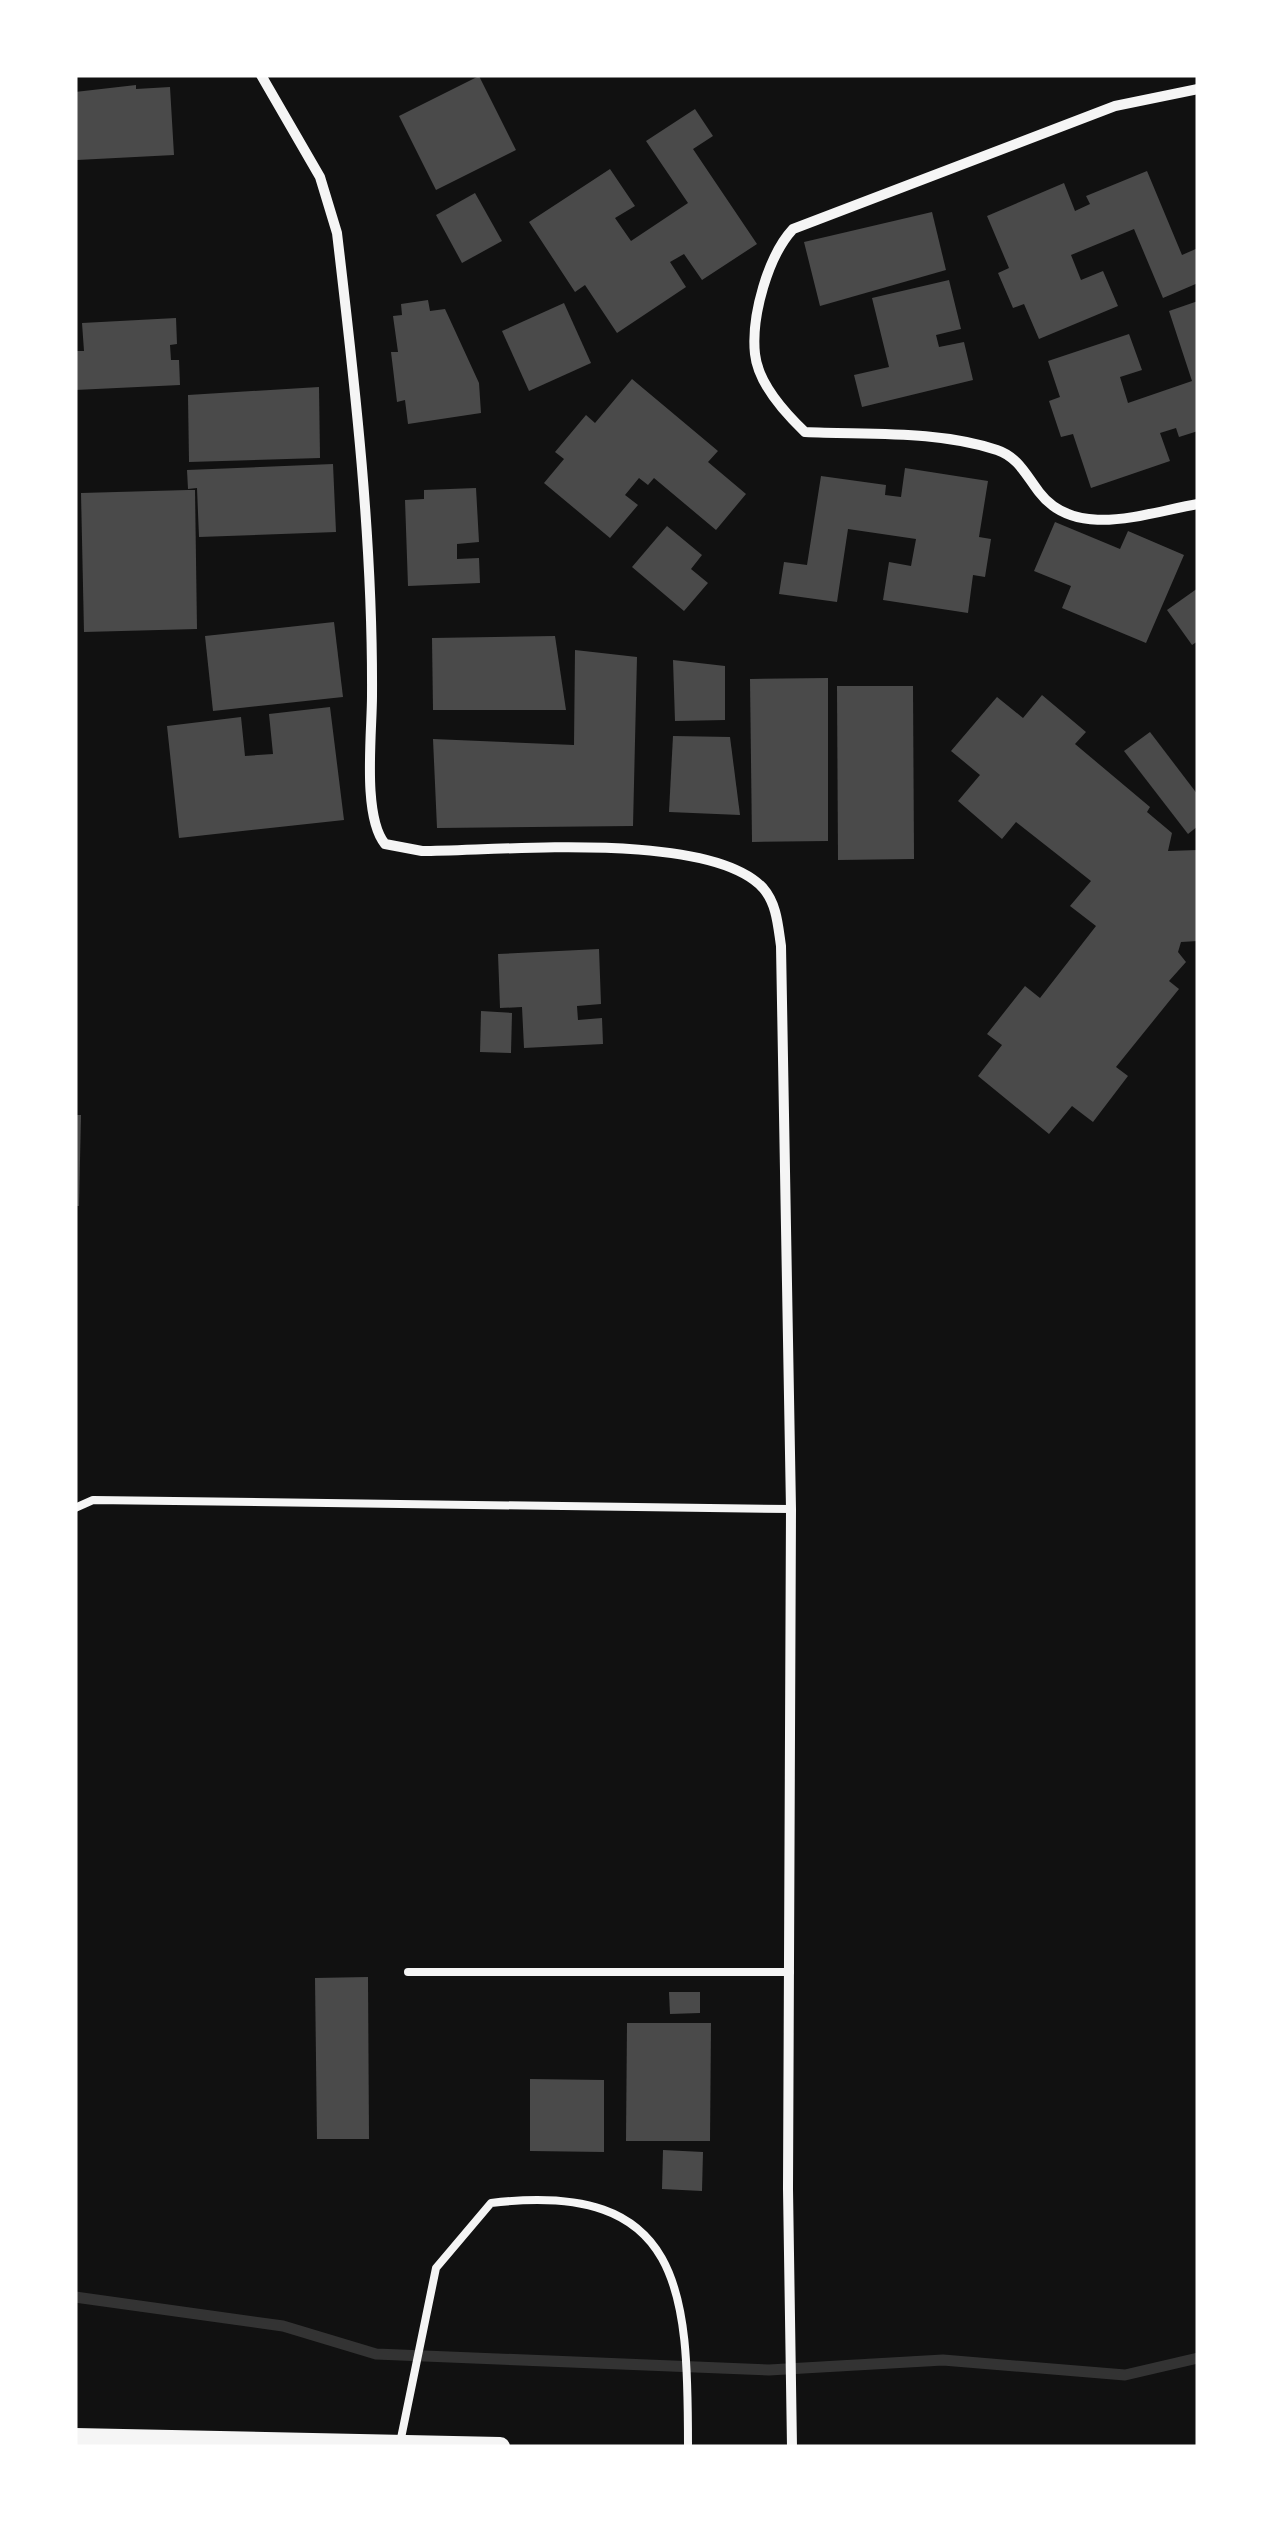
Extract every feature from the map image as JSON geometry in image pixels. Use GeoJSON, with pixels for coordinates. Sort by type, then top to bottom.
{"type":"FeatureCollection","features":[{"type":"Feature","properties":{"kind":"main road"},"geometry":{"type":"LineString","coordinates":[[75,2438],[500,2447]]}},
{"type":"Feature","properties":{"kind":"street"},"geometry":{"type":"LineString","coordinates":[[261,75],[320,177],[337,233],[372,634],[371,782],[376,833],[385,844],[422,850],[664,850],[733,868],[762,887],[774,905],[781,946],[791,1509],[792,2447]]}},
{"type":"Feature","properties":{"kind":"street"},"geometry":{"type":"LineString","coordinates":[[1198,90],[1115,106],[793,229],[779,244],[771,265],[755,356],[783,411],[805,432],[879,434],[1000,451],[1026,469],[1054,508],[1102,522],[1198,504]]}},
{"type":"Feature","properties":{"kind":"lane"},"geometry":{"type":"LineString","coordinates":[[75,1508],[92,1500],[791,1509]]}},
{"type":"Feature","properties":{"kind":"lane"},"geometry":{"type":"LineString","coordinates":[[408,1972],[790,1972]]}},
{"type":"Feature","properties":{"kind":"lane"},"geometry":{"type":"LineString","coordinates":[[400,2445],[436,2268],[491,2203],[528,2199],[598,2206],[639,2226],[677,2283],[688,2392],[688,2447]]}},
{"type":"Feature","properties":{"kind":"building"},"geometry":{"type":"Polygon","coordinates":[[[479,76],[516,150],[436,190],[399,116],[479,76]]]}},
{"type":"Feature","properties":{"kind":"building"},"geometry":{"type":"Polygon","coordinates":[[[136,85],[136,89],[170,87],[174,155],[77,160],[75,92],[136,85]]]}},
{"type":"Feature","properties":{"kind":"building"},"geometry":{"type":"Polygon","coordinates":[[[695,109],[713,136],[693,149],[757,244],[702,280],[684,254],[670,262],[686,287],[617,333],[585,285],[575,292],[529,222],[610,169],[635,206],[615,218],[631,241],[688,203],[646,141],[695,109]]]}},
{"type":"Feature","properties":{"kind":"building"},"geometry":{"type":"Polygon","coordinates":[[[1147,171],[1182,255],[1198,248],[1198,283],[1163,298],[1134,229],[1071,255],[1081,280],[1103,271],[1118,306],[1039,339],[1024,304],[1013,308],[998,273],[1009,268],[987,216],[1064,183],[1075,211],[1090,204],[1086,196],[1147,171]]]}},
{"type":"Feature","properties":{"kind":"building"},"geometry":{"type":"Polygon","coordinates":[[[475,193],[502,241],[462,263],[436,215],[475,193]]]}},
{"type":"Feature","properties":{"kind":"building"},"geometry":{"type":"Polygon","coordinates":[[[932,212],[946,270],[820,306],[804,242],[932,212]]]}},
{"type":"Feature","properties":{"kind":"building"},"geometry":{"type":"Polygon","coordinates":[[[949,280],[961,329],[936,335],[939,347],[964,342],[973,380],[862,407],[854,375],[889,367],[872,298],[949,280]]]}},
{"type":"Feature","properties":{"kind":"building"},"geometry":{"type":"Polygon","coordinates":[[[428,300],[430,311],[445,309],[479,383],[481,413],[408,424],[405,400],[397,402],[391,352],[398,352],[393,316],[402,315],[401,304],[428,300]]]}},
{"type":"Feature","properties":{"kind":"building"},"geometry":{"type":"Polygon","coordinates":[[[1198,301],[1198,431],[1179,437],[1176,428],[1160,433],[1170,461],[1091,488],[1073,434],[1061,437],[1049,401],[1060,397],[1048,361],[1129,334],[1142,370],[1120,377],[1128,403],[1192,381],[1169,311],[1198,301]]]}},
{"type":"Feature","properties":{"kind":"building"},"geometry":{"type":"Polygon","coordinates":[[[564,303],[591,363],[529,391],[502,331],[564,303]]]}},
{"type":"Feature","properties":{"kind":"building"},"geometry":{"type":"Polygon","coordinates":[[[176,318],[177,344],[170,345],[171,360],[179,360],[180,385],[75,390],[75,351],[84,351],[82,323],[176,318]]]}},
{"type":"Feature","properties":{"kind":"building"},"geometry":{"type":"Polygon","coordinates":[[[632,379],[718,451],[708,462],[746,494],[716,530],[654,478],[648,485],[639,478],[625,495],[638,505],[610,538],[544,483],[564,459],[555,452],[586,415],[595,423],[632,379]]]}},
{"type":"Feature","properties":{"kind":"building"},"geometry":{"type":"Polygon","coordinates":[[[319,387],[320,458],[189,462],[188,395],[319,387]]]}},
{"type":"Feature","properties":{"kind":"building"},"geometry":{"type":"Polygon","coordinates":[[[333,464],[336,532],[199,537],[197,488],[188,489],[187,470],[333,464]]]}},
{"type":"Feature","properties":{"kind":"building"},"geometry":{"type":"Polygon","coordinates":[[[905,468],[988,481],[979,537],[991,539],[985,577],[973,575],[968,613],[883,600],[889,562],[911,566],[916,539],[848,529],[837,602],[779,594],[784,562],[807,565],[821,476],[886,485],[885,495],[901,497],[905,468]]]}},
{"type":"Feature","properties":{"kind":"building"},"geometry":{"type":"Polygon","coordinates":[[[476,488],[479,542],[457,544],[457,559],[479,558],[480,583],[408,586],[405,500],[424,499],[424,490],[476,488]]]}},
{"type":"Feature","properties":{"kind":"building"},"geometry":{"type":"Polygon","coordinates":[[[195,490],[197,629],[84,632],[81,493],[195,490]]]}},
{"type":"Feature","properties":{"kind":"building"},"geometry":{"type":"Polygon","coordinates":[[[1055,522],[1120,549],[1128,531],[1184,555],[1146,643],[1062,608],[1071,586],[1034,571],[1055,522]]]}},
{"type":"Feature","properties":{"kind":"building"},"geometry":{"type":"Polygon","coordinates":[[[667,526],[702,555],[691,569],[708,583],[684,611],[632,567],[667,526]]]}},
{"type":"Feature","properties":{"kind":"building"},"geometry":{"type":"Polygon","coordinates":[[[1198,588],[1198,641],[1192,645],[1167,610],[1198,588]]]}},
{"type":"Feature","properties":{"kind":"building"},"geometry":{"type":"Polygon","coordinates":[[[334,622],[343,697],[213,711],[205,636],[334,622]]]}},
{"type":"Feature","properties":{"kind":"building"},"geometry":{"type":"Polygon","coordinates":[[[555,636],[566,710],[433,710],[432,638],[555,636]]]}},
{"type":"Feature","properties":{"kind":"building"},"geometry":{"type":"Polygon","coordinates":[[[575,650],[637,657],[633,826],[437,828],[433,739],[574,745],[575,650]]]}},
{"type":"Feature","properties":{"kind":"building"},"geometry":{"type":"Polygon","coordinates":[[[673,660],[725,666],[725,720],[675,721],[673,660]]]}},
{"type":"Feature","properties":{"kind":"building"},"geometry":{"type":"Polygon","coordinates":[[[828,678],[828,841],[752,842],[750,679],[828,678]]]}},
{"type":"Feature","properties":{"kind":"building"},"geometry":{"type":"Polygon","coordinates":[[[837,686],[913,686],[914,859],[838,860],[837,686]]]}},
{"type":"Feature","properties":{"kind":"building"},"geometry":{"type":"Polygon","coordinates":[[[1042,695],[1086,732],[1075,744],[1150,807],[1147,812],[1172,833],[1168,851],[1198,850],[1198,941],[1181,942],[1178,952],[1186,962],[1169,981],[1179,989],[1116,1067],[1128,1076],[1093,1122],[1072,1106],[1049,1134],[978,1076],[1002,1045],[987,1034],[1025,986],[1040,998],[1096,926],[1070,906],[1091,881],[1016,822],[1002,839],[958,801],[980,775],[951,751],[997,697],[1023,718],[1042,695]]]}},
{"type":"Feature","properties":{"kind":"building"},"geometry":{"type":"Polygon","coordinates":[[[330,707],[344,820],[179,838],[167,726],[241,717],[245,756],[273,754],[269,714],[330,707]]]}},
{"type":"Feature","properties":{"kind":"building"},"geometry":{"type":"Polygon","coordinates":[[[1150,732],[1198,795],[1198,826],[1188,834],[1124,751],[1150,732]]]}},
{"type":"Feature","properties":{"kind":"building"},"geometry":{"type":"Polygon","coordinates":[[[673,736],[730,737],[740,815],[669,812],[673,736]]]}},
{"type":"Feature","properties":{"kind":"building"},"geometry":{"type":"Polygon","coordinates":[[[599,949],[601,1004],[577,1006],[578,1020],[602,1018],[603,1044],[524,1048],[522,1007],[500,1008],[498,954],[599,949]]]}},
{"type":"Feature","properties":{"kind":"building"},"geometry":{"type":"Polygon","coordinates":[[[481,1011],[512,1013],[511,1053],[480,1052],[481,1011]]]}},
{"type":"Feature","properties":{"kind":"building"},"geometry":{"type":"Polygon","coordinates":[[[75,1115],[81,1115],[79,1206],[75,1206],[75,1115]]]}},
{"type":"Feature","properties":{"kind":"building"},"geometry":{"type":"Polygon","coordinates":[[[368,1977],[369,2139],[317,2139],[315,1978],[368,1977]]]}},
{"type":"Feature","properties":{"kind":"building"},"geometry":{"type":"Polygon","coordinates":[[[669,1992],[700,1992],[700,2013],[670,2014],[669,1992]]]}},
{"type":"Feature","properties":{"kind":"building"},"geometry":{"type":"Polygon","coordinates":[[[627,2023],[711,2023],[710,2141],[626,2141],[627,2023]]]}},
{"type":"Feature","properties":{"kind":"building"},"geometry":{"type":"Polygon","coordinates":[[[530,2079],[604,2080],[604,2152],[530,2151],[530,2079]]]}},
{"type":"Feature","properties":{"kind":"building"},"geometry":{"type":"Polygon","coordinates":[[[663,2150],[703,2152],[702,2191],[662,2189],[663,2150]]]}},
{"type":"Feature","properties":{"kind":"waterway"},"geometry":{"type":"LineString","coordinates":[[75,2297],[283,2326],[376,2354],[769,2370],[943,2360],[1125,2375],[1198,2358]]}}]}
